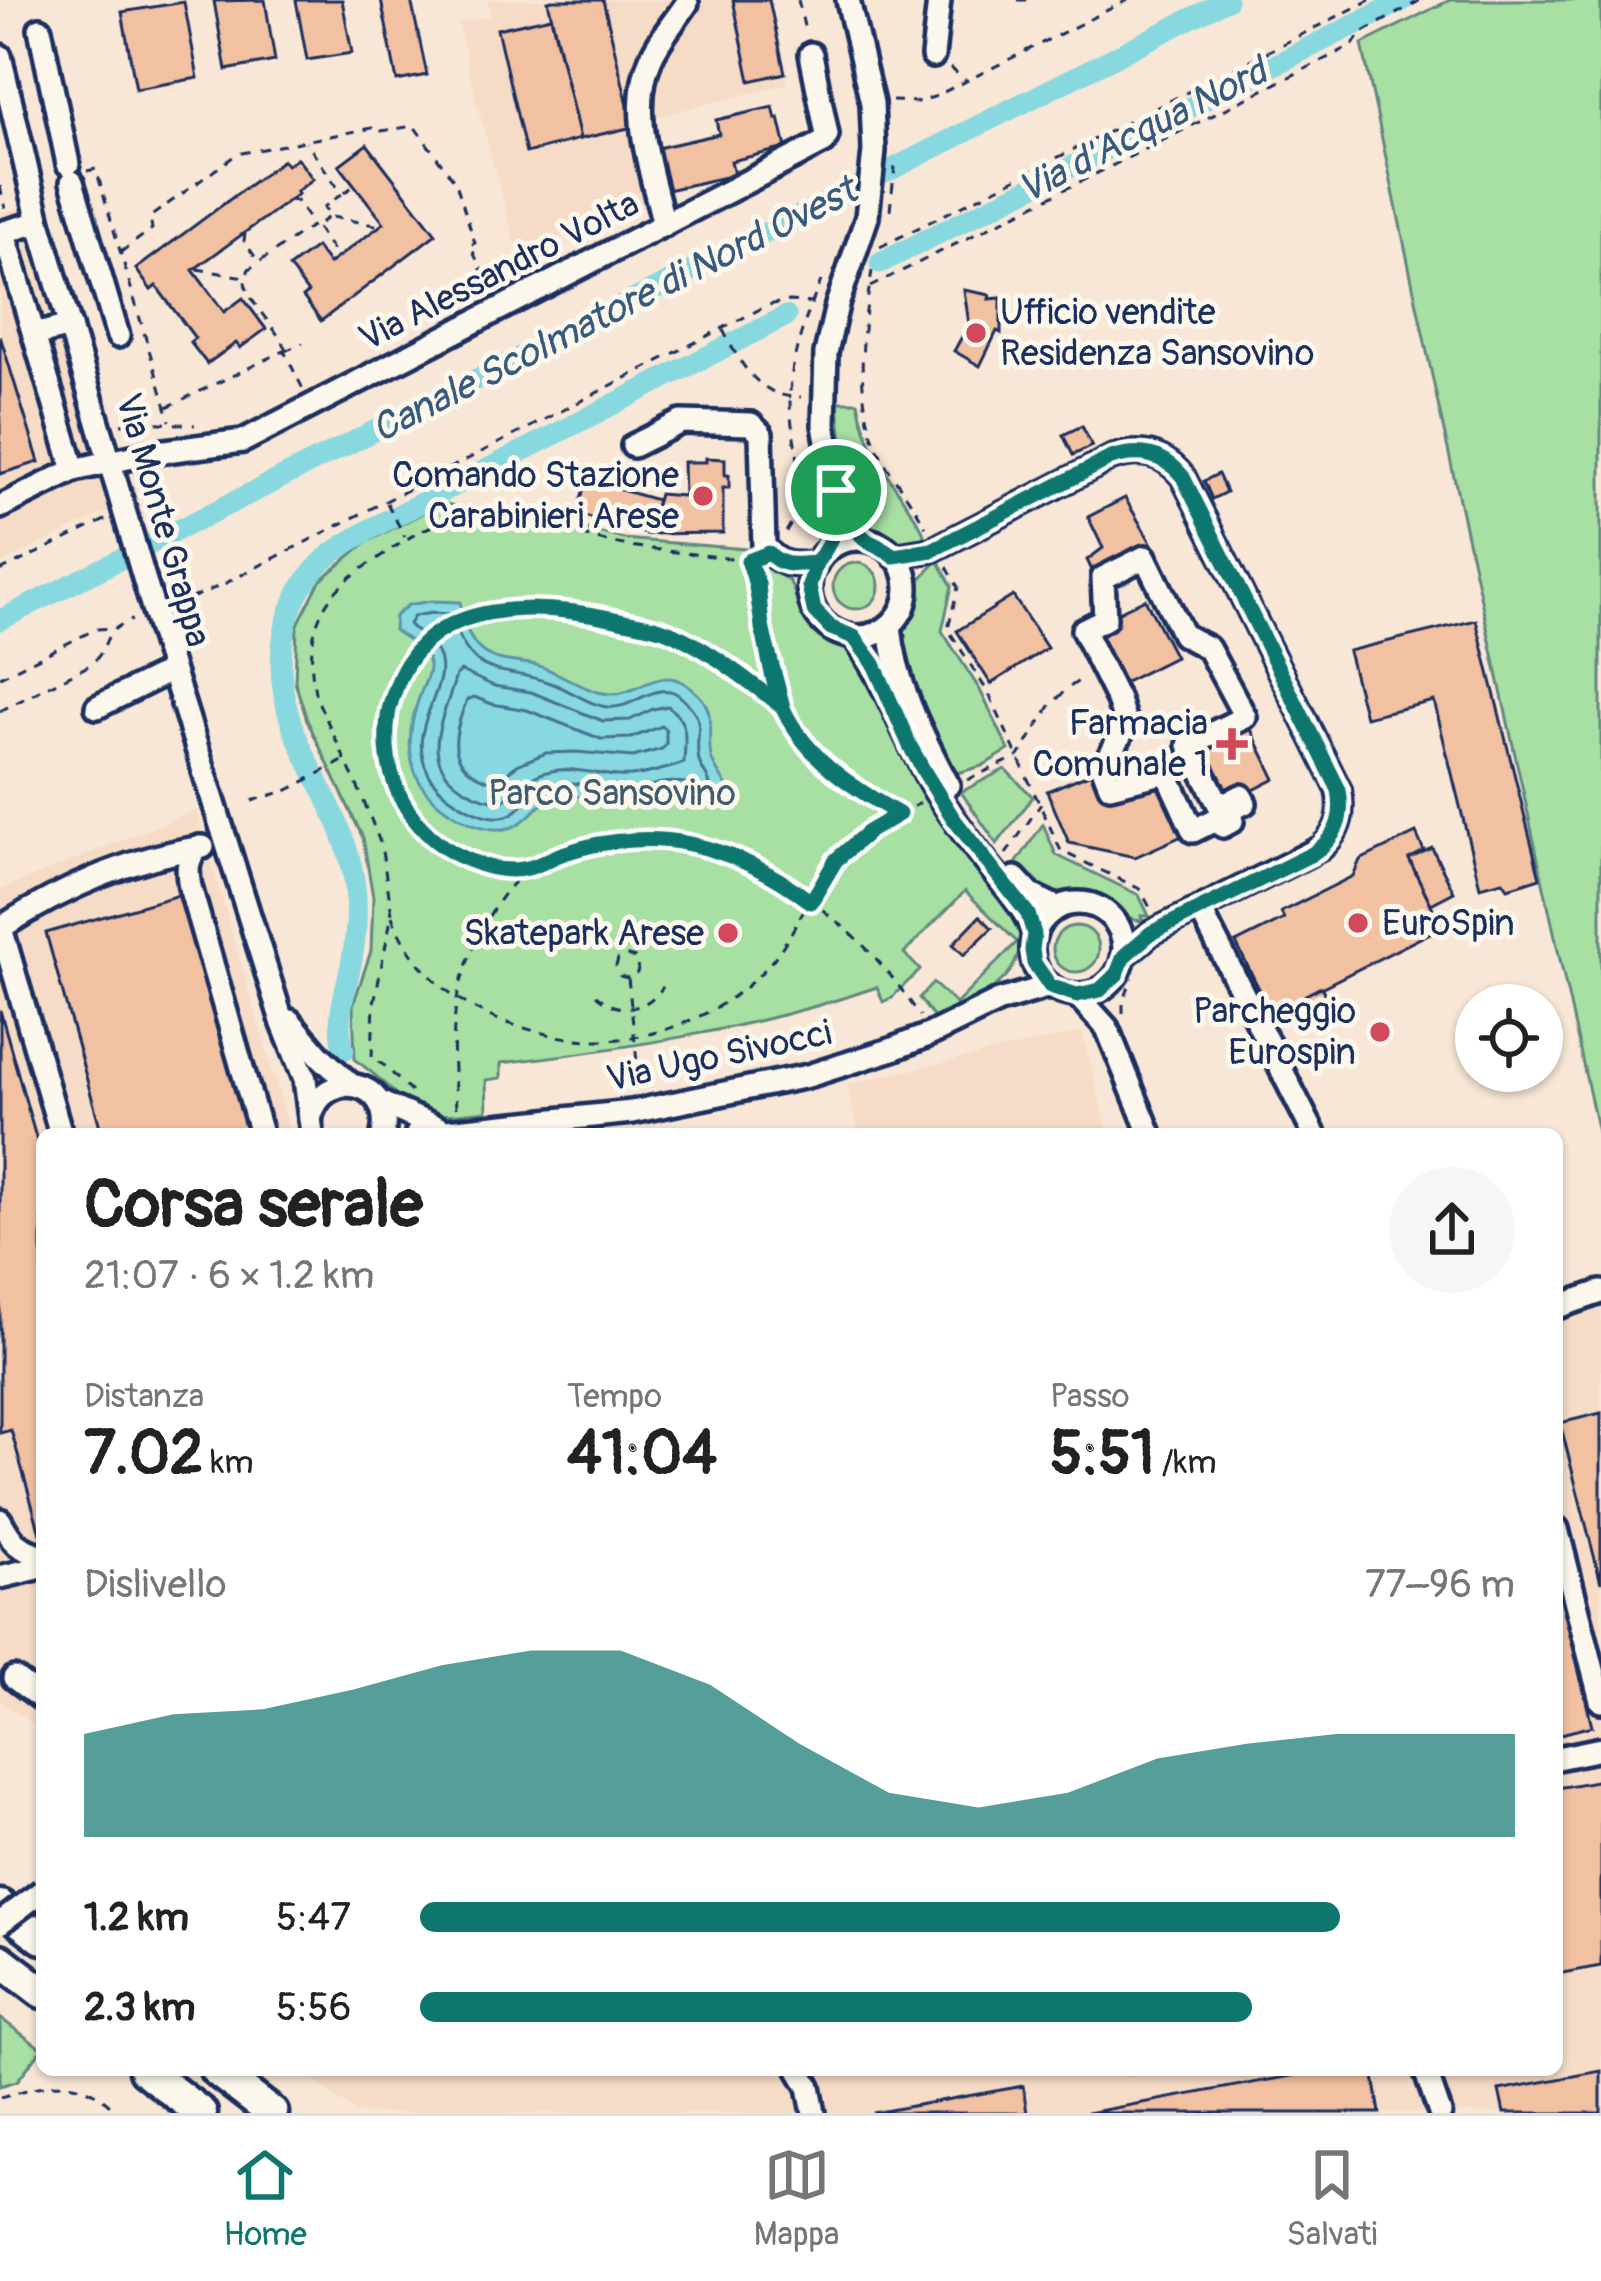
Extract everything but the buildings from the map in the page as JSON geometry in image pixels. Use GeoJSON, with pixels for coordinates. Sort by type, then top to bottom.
{"type":"FeatureCollection","features":[{"type":"Feature","properties":{"kind":"highway"},"geometry":{"type":"LineString","coordinates":[[0,1906],[36,1933]]}},
{"type":"Feature","properties":{"kind":"highway"},"geometry":{"type":"LineString","coordinates":[[0,1960],[36,1987]]}},
{"type":"Feature","properties":{"kind":"highway"},"geometry":{"type":"LineString","coordinates":[[153,2076],[202,2113]]}},
{"type":"Feature","properties":{"kind":"highway"},"geometry":{"type":"LineString","coordinates":[[224,2076],[272,2113]]}},
{"type":"Feature","properties":{"kind":"street"},"geometry":{"type":"LineString","coordinates":[[633,446],[681,422],[751,424],[761,434],[764,547],[788,565],[822,556],[854,540],[882,546],[894,556],[906,580],[900,612],[890,626],[854,637],[831,628],[814,610],[809,586],[822,556],[835,523],[836,490],[824,424],[826,353],[837,305],[871,248],[872,103],[848,0]]}},
{"type":"Feature","properties":{"kind":"street"},"geometry":{"type":"LineString","coordinates":[[933,56],[939,0]]}},
{"type":"Feature","properties":{"kind":"street"},"geometry":{"type":"LineString","coordinates":[[664,225],[645,142],[642,86],[652,56],[687,3]]}},
{"type":"Feature","properties":{"kind":"street"},"geometry":{"type":"LineString","coordinates":[[40,29],[70,173],[118,336]]}},
{"type":"Feature","properties":{"kind":"street","name":"Via Alessandro Volta"},"geometry":{"type":"LineString","coordinates":[[0,507],[74,470],[243,441],[824,142],[827,135],[811,54]]}},
{"type":"Feature","properties":{"kind":"street","name":"Via Monte Grappa"},"geometry":{"type":"LineString","coordinates":[[0,56],[39,222],[152,607],[305,1079],[311,1127]]}},
{"type":"Feature","properties":{"kind":"street"},"geometry":{"type":"LineString","coordinates":[[17,131],[59,122]]}},
{"type":"Feature","properties":{"kind":"street"},"geometry":{"type":"LineString","coordinates":[[39,222],[4,232],[74,470]]}},
{"type":"Feature","properties":{"kind":"street"},"geometry":{"type":"LineString","coordinates":[[63,301],[104,288]]}},
{"type":"Feature","properties":{"kind":"street"},"geometry":{"type":"LineString","coordinates":[[34,335],[70,326]]}},
{"type":"Feature","properties":{"kind":"street"},"geometry":{"type":"LineString","coordinates":[[894,556],[935,548],[1125,453],[1158,456],[1183,477],[1328,767],[1341,803],[1337,827],[1321,848],[1200,910],[1153,925],[1119,928]]}},
{"type":"Feature","properties":{"kind":"street"},"geometry":{"type":"LineString","coordinates":[[836,490],[849,518],[867,540]]}},
{"type":"Feature","properties":{"kind":"street"},"geometry":{"type":"LineString","coordinates":[[906,580],[935,548]]}},
{"type":"Feature","properties":{"kind":"street"},"geometry":{"type":"LineString","coordinates":[[1145,557],[1183,634],[1208,648],[1245,717],[1189,745],[1220,807],[1241,796],[1245,803],[1228,812],[1231,823],[1222,826],[1215,820],[1193,831],[1166,772],[1110,786],[1103,768],[1126,725],[1104,670],[1083,630],[1106,619],[1103,578],[1145,557]]}},
{"type":"Feature","properties":{"kind":"street"},"geometry":{"type":"LineString","coordinates":[[890,626],[894,664],[949,788],[1031,895],[1058,908]]}},
{"type":"Feature","properties":{"kind":"street"},"geometry":{"type":"LineString","coordinates":[[854,637],[874,664],[925,773],[967,837],[1020,902],[1034,934]]}},
{"type":"Feature","properties":{"kind":"street"},"geometry":{"type":"LineString","coordinates":[[97,707],[172,670]]}},
{"type":"Feature","properties":{"kind":"street"},"geometry":{"type":"LineString","coordinates":[[59,1128],[1,928],[37,904],[106,872],[153,856],[227,843]]}},
{"type":"Feature","properties":{"kind":"street"},"geometry":{"type":"LineString","coordinates":[[200,848],[189,860],[190,887],[259,1128]]}},
{"type":"Feature","properties":{"kind":"street"},"geometry":{"type":"LineString","coordinates":[[1115,1023],[1077,995],[1050,986],[1034,963],[1034,934],[1058,908],[1086,904],[1100,909],[1119,928],[1132,961]]}},
{"type":"Feature","properties":{"kind":"street"},"geometry":{"type":"LineString","coordinates":[[1200,910],[1311,1128]]}},
{"type":"Feature","properties":{"kind":"street"},"geometry":{"type":"LineString","coordinates":[[1077,995],[1109,983],[1132,961],[1153,925]]}},
{"type":"Feature","properties":{"kind":"street","name":"Via Ugo Sivocci"},"geometry":{"type":"LineString","coordinates":[[998,1000],[1034,963]]}},
{"type":"Feature","properties":{"kind":"street"},"geometry":{"type":"LineString","coordinates":[[1109,983],[1115,1023],[1148,1128]]}},
{"type":"Feature","properties":{"kind":"street","name":"Via Ugo Sivocci"},"geometry":{"type":"LineString","coordinates":[[477,1128],[632,1112],[808,1076],[931,1034],[998,1000],[1050,986]]}},
{"type":"Feature","properties":{"kind":"street","name":"Via Monte Grappa"},"geometry":{"type":"LineString","coordinates":[[277,1000],[304,1038],[350,1084],[367,1090],[380,1102]]}},
{"type":"Feature","properties":{"kind":"street"},"geometry":{"type":"LineString","coordinates":[[311,1127],[319,1098],[350,1084]]}},
{"type":"Feature","properties":{"kind":"street"},"geometry":{"type":"LineString","coordinates":[[380,1102],[383,1128]]}},
{"type":"Feature","properties":{"kind":"street","name":"Via Ugo Sivocci"},"geometry":{"type":"LineString","coordinates":[[380,1102],[438,1128]]}},
{"type":"Feature","properties":{"kind":"street"},"geometry":{"type":"LineString","coordinates":[[1563,1305],[1601,1292]]}},
{"type":"Feature","properties":{"kind":"street"},"geometry":{"type":"LineString","coordinates":[[0,1520],[12,1542],[36,1554]]}},
{"type":"Feature","properties":{"kind":"street"},"geometry":{"type":"LineString","coordinates":[[1563,1552],[1601,1701]]}},
{"type":"Feature","properties":{"kind":"street"},"geometry":{"type":"LineString","coordinates":[[0,1577],[36,1568]]}},
{"type":"Feature","properties":{"kind":"street"},"geometry":{"type":"LineString","coordinates":[[14,1678],[36,1694]]}},
{"type":"Feature","properties":{"kind":"street"},"geometry":{"type":"LineString","coordinates":[[1563,1757],[1601,1748]]}},
{"type":"Feature","properties":{"kind":"street"},"geometry":{"type":"LineString","coordinates":[[0,1923],[36,1896]]}},
{"type":"Feature","properties":{"kind":"street"},"geometry":{"type":"LineString","coordinates":[[802,2076],[814,2113]]}},
{"type":"Feature","properties":{"kind":"street"},"geometry":{"type":"LineString","coordinates":[[1427,2076],[1439,2113]]}},
{"type":"Feature","properties":{"kind":"path"},"geometry":{"type":"LineString","coordinates":[[798,0],[811,54]]}},
{"type":"Feature","properties":{"kind":"path"},"geometry":{"type":"LineString","coordinates":[[1018,0],[1028,0]]}},
{"type":"Feature","properties":{"kind":"path"},"geometry":{"type":"LineString","coordinates":[[872,103],[934,98],[1128,0]]}},
{"type":"Feature","properties":{"kind":"path"},"geometry":{"type":"LineString","coordinates":[[871,248],[1370,0]]}},
{"type":"Feature","properties":{"kind":"path"},"geometry":{"type":"LineString","coordinates":[[869,288],[1353,45],[1360,34],[1421,0]]}},
{"type":"Feature","properties":{"kind":"path"},"geometry":{"type":"LineString","coordinates":[[121,252],[152,229],[150,217],[237,154],[377,127],[380,131],[414,125],[456,183],[475,243],[470,245],[482,271]]}},
{"type":"Feature","properties":{"kind":"path"},"geometry":{"type":"LineString","coordinates":[[305,141],[343,194]]}},
{"type":"Feature","properties":{"kind":"path"},"geometry":{"type":"LineString","coordinates":[[330,216],[324,207],[355,185]]}},
{"type":"Feature","properties":{"kind":"path"},"geometry":{"type":"LineString","coordinates":[[290,200],[296,201],[338,257]]}},
{"type":"Feature","properties":{"kind":"path"},"geometry":{"type":"LineString","coordinates":[[303,390],[280,335],[246,289],[249,269],[330,216],[380,226]]}},
{"type":"Feature","properties":{"kind":"path"},"geometry":{"type":"LineString","coordinates":[[244,233],[244,241],[259,262]]}},
{"type":"Feature","properties":{"kind":"path"},"geometry":{"type":"LineString","coordinates":[[873,264],[863,396],[879,453],[958,587],[948,629],[988,694],[1061,851],[1140,889],[1153,925]]}},
{"type":"Feature","properties":{"kind":"path"},"geometry":{"type":"LineString","coordinates":[[197,269],[245,278]]}},
{"type":"Feature","properties":{"kind":"path"},"geometry":{"type":"LineString","coordinates":[[769,553],[778,546],[800,505],[800,466],[790,398],[802,325],[820,284]]}},
{"type":"Feature","properties":{"kind":"path"},"geometry":{"type":"LineString","coordinates":[[0,711],[90,665],[98,658],[107,634],[152,607],[222,585],[778,302],[812,303]]}},
{"type":"Feature","properties":{"kind":"path"},"geometry":{"type":"LineString","coordinates":[[722,328],[738,360],[759,383],[790,398],[810,397]]}},
{"type":"Feature","properties":{"kind":"path"},"geometry":{"type":"LineString","coordinates":[[167,407],[303,343]]}},
{"type":"Feature","properties":{"kind":"path"},"geometry":{"type":"LineString","coordinates":[[850,397],[863,396]]}},
{"type":"Feature","properties":{"kind":"path"},"geometry":{"type":"LineString","coordinates":[[102,430],[146,422],[213,427]]}},
{"type":"Feature","properties":{"kind":"path"},"geometry":{"type":"LineString","coordinates":[[785,467],[800,466]]}},
{"type":"Feature","properties":{"kind":"path"},"geometry":{"type":"LineString","coordinates":[[386,502],[406,540]]}},
{"type":"Feature","properties":{"kind":"path"},"geometry":{"type":"LineString","coordinates":[[0,571],[126,516]]}},
{"type":"Feature","properties":{"kind":"path"},"geometry":{"type":"LineString","coordinates":[[783,707],[762,628],[758,583],[748,561],[626,546],[527,520],[451,520],[406,540],[334,592],[318,621],[312,680],[316,697],[382,845],[399,934],[417,961],[458,998],[500,1021],[543,1034],[592,1040],[634,1037],[687,1021],[742,991],[776,957],[836,860],[868,832],[930,797]]}},
{"type":"Feature","properties":{"kind":"path"},"geometry":{"type":"LineString","coordinates":[[899,814],[854,789],[823,763],[783,707],[725,665],[670,632],[574,611],[497,611],[462,620],[434,635],[403,670],[389,706],[388,764],[400,798],[422,828],[446,848],[487,866],[529,868],[590,845],[636,839],[679,842],[724,854],[786,882],[851,932],[891,973],[926,1024]]}},
{"type":"Feature","properties":{"kind":"path"},"geometry":{"type":"LineString","coordinates":[[0,677],[96,629],[114,628]]}},
{"type":"Feature","properties":{"kind":"path"},"geometry":{"type":"LineString","coordinates":[[956,784],[1019,756],[1068,688],[1104,670]]}},
{"type":"Feature","properties":{"kind":"path"},"geometry":{"type":"LineString","coordinates":[[253,801],[308,781],[344,760]]}},
{"type":"Feature","properties":{"kind":"path"},"geometry":{"type":"LineString","coordinates":[[1000,859],[1041,803]]}},
{"type":"Feature","properties":{"kind":"path"},"geometry":{"type":"LineString","coordinates":[[456,1108],[454,1030],[468,960],[483,925],[529,868]]}},
{"type":"Feature","properties":{"kind":"path"},"geometry":{"type":"LineString","coordinates":[[392,914],[374,1003],[372,1058],[416,1097]]}},
{"type":"Feature","properties":{"kind":"path"},"geometry":{"type":"LineString","coordinates":[[1115,1023],[1132,961]]}},
{"type":"Feature","properties":{"kind":"path"},"geometry":{"type":"LineString","coordinates":[[628,978],[638,1071]]}},
{"type":"Feature","properties":{"kind":"path"},"geometry":{"type":"LineString","coordinates":[[596,994],[614,1007],[632,1008],[647,1004],[663,987]]}},
{"type":"Feature","properties":{"kind":"path"},"geometry":{"type":"LineString","coordinates":[[1273,1025],[1296,1013],[1301,1024]]}},
{"type":"Feature","properties":{"kind":"path"},"geometry":{"type":"LineString","coordinates":[[0,2097],[61,2081],[81,2085],[118,2113]]}},
{"type":"Feature","properties":{"kind":"shaded area"},"geometry":{"type":"Polygon","coordinates":[[[488,0],[769,0],[787,84],[642,120],[652,205],[612,216],[519,257],[458,22],[491,16],[488,0]]]}},
{"type":"Feature","properties":{"kind":"shaded area"},"geometry":{"type":"Polygon","coordinates":[[[24,207],[110,510],[0,564],[0,213],[24,207]]]}},
{"type":"Feature","properties":{"kind":"shaded area"},"geometry":{"type":"Polygon","coordinates":[[[196,810],[289,1128],[36,1128],[36,1726],[0,1701],[0,890],[196,810]]]}},
{"type":"Feature","properties":{"kind":"shaded area"},"geometry":{"type":"Polygon","coordinates":[[[1082,1032],[1107,1128],[858,1128],[847,1084],[1082,1032]]]}},
{"type":"Feature","properties":{"kind":"shaded area"},"geometry":{"type":"Polygon","coordinates":[[[1601,1304],[1601,2113],[356,2113],[308,2076],[1563,2076],[1563,1316],[1601,1304]]]}},
{"type":"Feature","properties":{"kind":"green space"},"geometry":{"type":"Polygon","coordinates":[[[1450,0],[1601,0],[1601,1146],[1362,44],[1450,0]]]}},
{"type":"Feature","properties":{"kind":"green space"},"geometry":{"type":"Polygon","coordinates":[[[838,402],[858,402],[875,453],[921,527],[922,542],[887,541],[875,535],[859,515],[838,402]]]}},
{"type":"Feature","properties":{"kind":"green space","name":"Parco Sansovino"},"geometry":{"type":"Polygon","coordinates":[[[442,503],[472,510],[527,512],[623,539],[747,549],[790,582],[804,616],[850,647],[1018,913],[1018,954],[1001,982],[934,1018],[919,998],[933,983],[956,1004],[1017,942],[965,891],[904,953],[920,970],[883,1002],[877,987],[691,1035],[501,1063],[501,1078],[486,1080],[487,1111],[452,1115],[418,1110],[355,1060],[353,1005],[371,951],[373,897],[363,838],[307,720],[295,682],[297,626],[320,581],[365,543],[442,503]]]}},
{"type":"Feature","properties":{"kind":"green space"},"geometry":{"type":"Polygon","coordinates":[[[938,560],[952,586],[942,631],[980,690],[1009,750],[982,766],[950,775],[929,736],[898,634],[914,586],[938,560]]]}},
{"type":"Feature","properties":{"kind":"green space"},"geometry":{"type":"Polygon","coordinates":[[[856,563],[872,570],[879,586],[872,602],[856,609],[840,602],[833,586],[840,570],[856,563]]]}},
{"type":"Feature","properties":{"kind":"green space"},"geometry":{"type":"Polygon","coordinates":[[[1005,769],[1033,797],[997,844],[961,792],[1005,769]]]}},
{"type":"Feature","properties":{"kind":"green space"},"geometry":{"type":"Polygon","coordinates":[[[1043,824],[1056,855],[1139,895],[1149,916],[1135,920],[1091,897],[1053,897],[1036,888],[1015,865],[1043,824]]]}},
{"type":"Feature","properties":{"kind":"green space"},"geometry":{"type":"Polygon","coordinates":[[[1076,926],[1092,933],[1099,949],[1092,965],[1076,972],[1060,965],[1053,949],[1060,933],[1076,926]]]}},
{"type":"Feature","properties":{"kind":"green space"},"geometry":{"type":"Polygon","coordinates":[[[0,2018],[36,2045],[36,2057],[17,2081],[0,2086],[0,2018]]]}},
{"type":"Feature","properties":{"kind":"water"},"geometry":{"type":"Polygon","coordinates":[[[460,602],[470,636],[489,656],[546,668],[594,691],[623,693],[666,678],[684,683],[708,709],[711,757],[732,798],[727,806],[675,795],[643,803],[560,797],[503,829],[476,825],[449,812],[421,784],[410,748],[428,660],[394,630],[395,616],[408,605],[460,602]]]}},
{"type":"Feature","properties":{"kind":"waterway","name":"Canale Scolmatore di Nord Ovest"},"geometry":{"type":"LineString","coordinates":[[0,620],[1227,0]]}},
{"type":"Feature","properties":{"kind":"waterway","name":"Via d'Acqua Nord"},"geometry":{"type":"LineString","coordinates":[[880,263],[1404,0]]}},
{"type":"Feature","properties":{"kind":"waterway","name":"Via d'Acqua Nord"},"geometry":{"type":"LineString","coordinates":[[344,1050],[341,1016],[356,924],[352,867],[290,719],[281,672],[286,625],[305,582],[333,553],[374,527],[786,316]]}},
{"type":"Feature","properties":{"kind":"place","name":"Ufficio vendite Residenza Sansovino"},"geometry":{"type":"Point","coordinates":[976,333]}},
{"type":"Feature","properties":{"kind":"place","name":"Comando Stazione Carabinieri Arese"},"geometry":{"type":"Point","coordinates":[703,496]}},
{"type":"Feature","properties":{"kind":"place","name":"Farmacia Comunale 1"},"geometry":{"type":"Point","coordinates":[1232,744]}},
{"type":"Feature","properties":{"kind":"place","name":"EuroSpin"},"geometry":{"type":"Point","coordinates":[1358,923]}},
{"type":"Feature","properties":{"kind":"place","name":"Skatepark Arese"},"geometry":{"type":"Point","coordinates":[728,933]}},
{"type":"Feature","properties":{"kind":"place","name":"Parcheggio Eurospin"},"geometry":{"type":"Point","coordinates":[1380,1032]}},
{"type":"Feature","properties":{"kind":"route"},"geometry":{"type":"LineString","coordinates":[[836,490],[829,549],[816,563],[788,565],[769,553],[748,561],[758,583],[762,628],[783,707],[823,763],[854,789],[899,814],[868,832],[836,860],[811,902],[786,882],[724,854],[679,842],[636,839],[590,845],[518,869],[469,859],[422,828],[400,798],[388,764],[386,734],[389,706],[403,670],[434,635],[462,620],[497,611],[538,609],[597,615],[670,632],[783,707],[762,628],[758,583],[748,561],[769,553],[774,559],[788,565],[816,563],[809,586],[814,610],[831,628],[854,637],[874,664],[925,773],[953,818],[1028,914],[1037,971],[1058,991],[1077,995],[1100,990],[1117,974],[1124,956],[1151,933],[1312,854],[1332,837],[1340,819],[1339,790],[1183,477],[1166,461],[1125,453],[932,550],[894,556],[867,540],[849,518],[836,490]]}}]}
